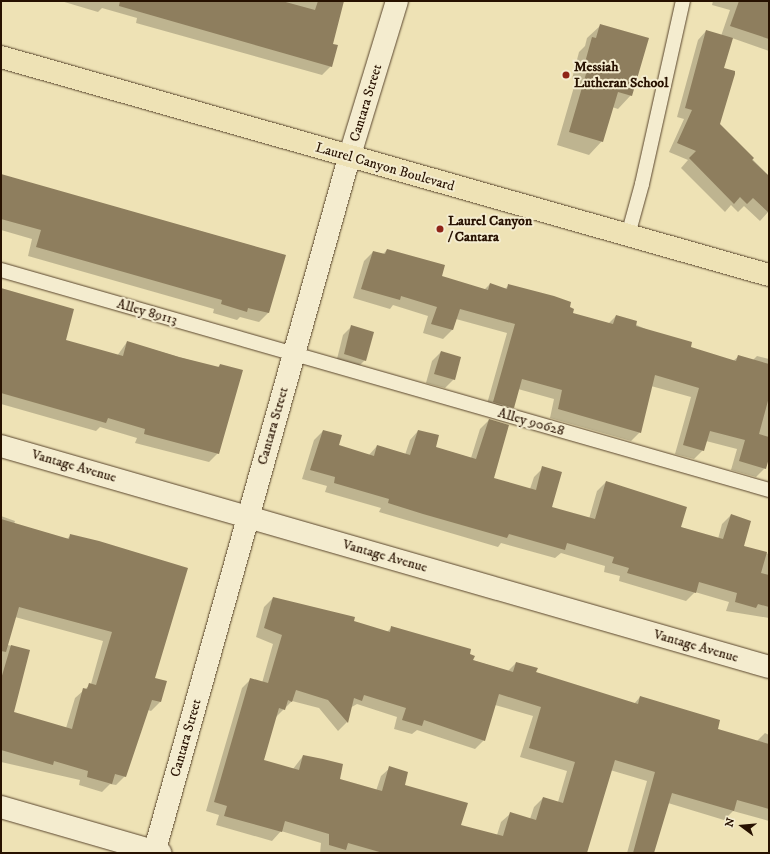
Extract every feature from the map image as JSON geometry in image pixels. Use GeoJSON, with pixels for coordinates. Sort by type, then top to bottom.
{"type":"FeatureCollection","features":[{"type":"Feature","properties":{"kind":"main road","name":"Laurel Canyon Boulevard"},"geometry":{"type":"LineString","coordinates":[[1,57],[349,158],[769,275]]}},
{"type":"Feature","properties":{"kind":"street","name":"Cantara Street"},"geometry":{"type":"LineString","coordinates":[[156,852],[248,516],[349,158],[398,1]]}},
{"type":"Feature","properties":{"kind":"street","name":"Vantage Avenue"},"geometry":{"type":"LineString","coordinates":[[1,446],[769,667]]}},
{"type":"Feature","properties":{"kind":"street"},"geometry":{"type":"LineString","coordinates":[[1,807],[156,852]]}},
{"type":"Feature","properties":{"kind":"lane"},"geometry":{"type":"LineString","coordinates":[[628,235],[642,184],[683,1]]}},
{"type":"Feature","properties":{"kind":"lane","name":"Alley 89113"},"geometry":{"type":"LineString","coordinates":[[1,270],[294,355]]}},
{"type":"Feature","properties":{"kind":"lane","name":"Alley 90628"},"geometry":{"type":"LineString","coordinates":[[294,355],[769,490]]}},
{"type":"Feature","properties":{"kind":"building"},"geometry":{"type":"Polygon","coordinates":[[[120,1],[282,1],[315,10],[318,1],[344,1],[333,44],[338,45],[332,67],[119,6],[120,1]]]}},
{"type":"Feature","properties":{"kind":"building"},"geometry":{"type":"Polygon","coordinates":[[[739,1],[769,1],[769,39],[730,26],[739,1]]]}},
{"type":"Feature","properties":{"kind":"building"},"geometry":{"type":"Polygon","coordinates":[[[600,24],[649,38],[632,96],[618,92],[603,142],[569,132],[588,67],[584,66],[592,37],[596,38],[600,24]]]}},
{"type":"Feature","properties":{"kind":"building"},"geometry":{"type":"Polygon","coordinates":[[[706,30],[733,38],[724,68],[735,71],[735,74],[720,124],[754,158],[752,160],[769,176],[769,213],[753,198],[747,204],[740,197],[734,204],[689,158],[696,151],[677,143],[692,110],[685,108],[706,30]]]}},
{"type":"Feature","properties":{"kind":"building"},"geometry":{"type":"Polygon","coordinates":[[[1,174],[286,255],[269,313],[248,308],[247,312],[221,304],[222,300],[36,247],[41,230],[1,219],[1,174]]]}},
{"type":"Feature","properties":{"kind":"building"},"geometry":{"type":"Polygon","coordinates":[[[387,249],[445,265],[442,276],[488,290],[490,283],[507,289],[508,284],[554,296],[571,302],[570,307],[574,309],[573,313],[613,324],[616,315],[637,321],[636,326],[692,342],[691,347],[736,361],[738,355],[769,364],[769,397],[759,434],[769,437],[769,458],[766,469],[739,461],[745,440],[710,431],[704,451],[683,445],[699,388],[655,375],[641,433],[558,409],[562,390],[522,379],[514,408],[493,402],[515,324],[460,309],[453,330],[431,324],[437,307],[401,296],[400,300],[361,289],[373,251],[385,254],[387,249]]]}},
{"type":"Feature","properties":{"kind":"building"},"geometry":{"type":"Polygon","coordinates":[[[1,288],[74,309],[66,340],[123,356],[127,341],[179,357],[219,367],[220,364],[243,370],[219,454],[144,434],[145,429],[108,418],[106,423],[1,393],[1,288]]]}},
{"type":"Feature","properties":{"kind":"building"},"geometry":{"type":"Polygon","coordinates":[[[351,325],[374,332],[366,361],[344,354],[351,325]]]}},
{"type":"Feature","properties":{"kind":"building"},"geometry":{"type":"Polygon","coordinates":[[[441,351],[461,357],[455,380],[434,374],[441,351]]]}},
{"type":"Feature","properties":{"kind":"building"},"geometry":{"type":"Polygon","coordinates":[[[489,419],[509,425],[494,478],[536,490],[542,466],[562,472],[552,507],[595,519],[606,481],[687,507],[681,527],[723,539],[731,514],[751,521],[744,546],[767,552],[761,573],[769,575],[769,607],[758,604],[756,608],[735,602],[737,593],[699,582],[696,593],[627,573],[629,568],[612,563],[614,557],[567,543],[565,550],[509,534],[507,538],[423,514],[388,503],[389,499],[334,483],[335,477],[310,470],[323,430],[342,435],[339,445],[374,456],[377,445],[410,455],[418,430],[439,435],[436,447],[476,459],[489,419]]]}},
{"type":"Feature","properties":{"kind":"building"},"geometry":{"type":"Polygon","coordinates":[[[1,519],[69,539],[70,534],[99,541],[188,568],[155,678],[167,681],[161,702],[152,700],[126,777],[115,774],[112,784],[87,777],[88,771],[54,761],[53,765],[1,750],[1,679],[11,645],[30,650],[14,712],[72,729],[83,688],[87,689],[89,683],[96,685],[112,632],[19,607],[6,652],[1,651],[1,519]]]}},
{"type":"Feature","properties":{"kind":"building"},"geometry":{"type":"Polygon","coordinates":[[[273,597],[355,617],[354,621],[390,632],[391,626],[471,649],[470,654],[475,656],[473,660],[513,672],[516,662],[538,668],[536,672],[638,704],[640,696],[720,720],[718,729],[769,744],[769,809],[737,800],[734,811],[672,793],[654,853],[633,853],[655,772],[615,760],[587,853],[383,853],[348,843],[346,850],[329,845],[329,834],[285,821],[282,832],[224,816],[227,806],[214,802],[250,678],[268,683],[282,635],[264,628],[273,597]],[[296,690],[292,702],[288,700],[285,710],[279,708],[264,760],[299,770],[303,755],[343,764],[340,779],[382,791],[389,766],[408,772],[405,785],[468,803],[461,825],[503,836],[510,812],[536,820],[543,797],[563,803],[575,762],[529,748],[541,707],[499,694],[485,741],[424,720],[422,726],[402,720],[406,708],[364,695],[362,701],[354,698],[348,723],[328,700],[296,690]]]}},
{"type":"Feature","properties":{"kind":"place","name":"Messiah Lutheran School"},"geometry":{"type":"Point","coordinates":[566,75]}},
{"type":"Feature","properties":{"kind":"place","name":"Laurel Canyon / Cantara"},"geometry":{"type":"Point","coordinates":[440,229]}}]}
